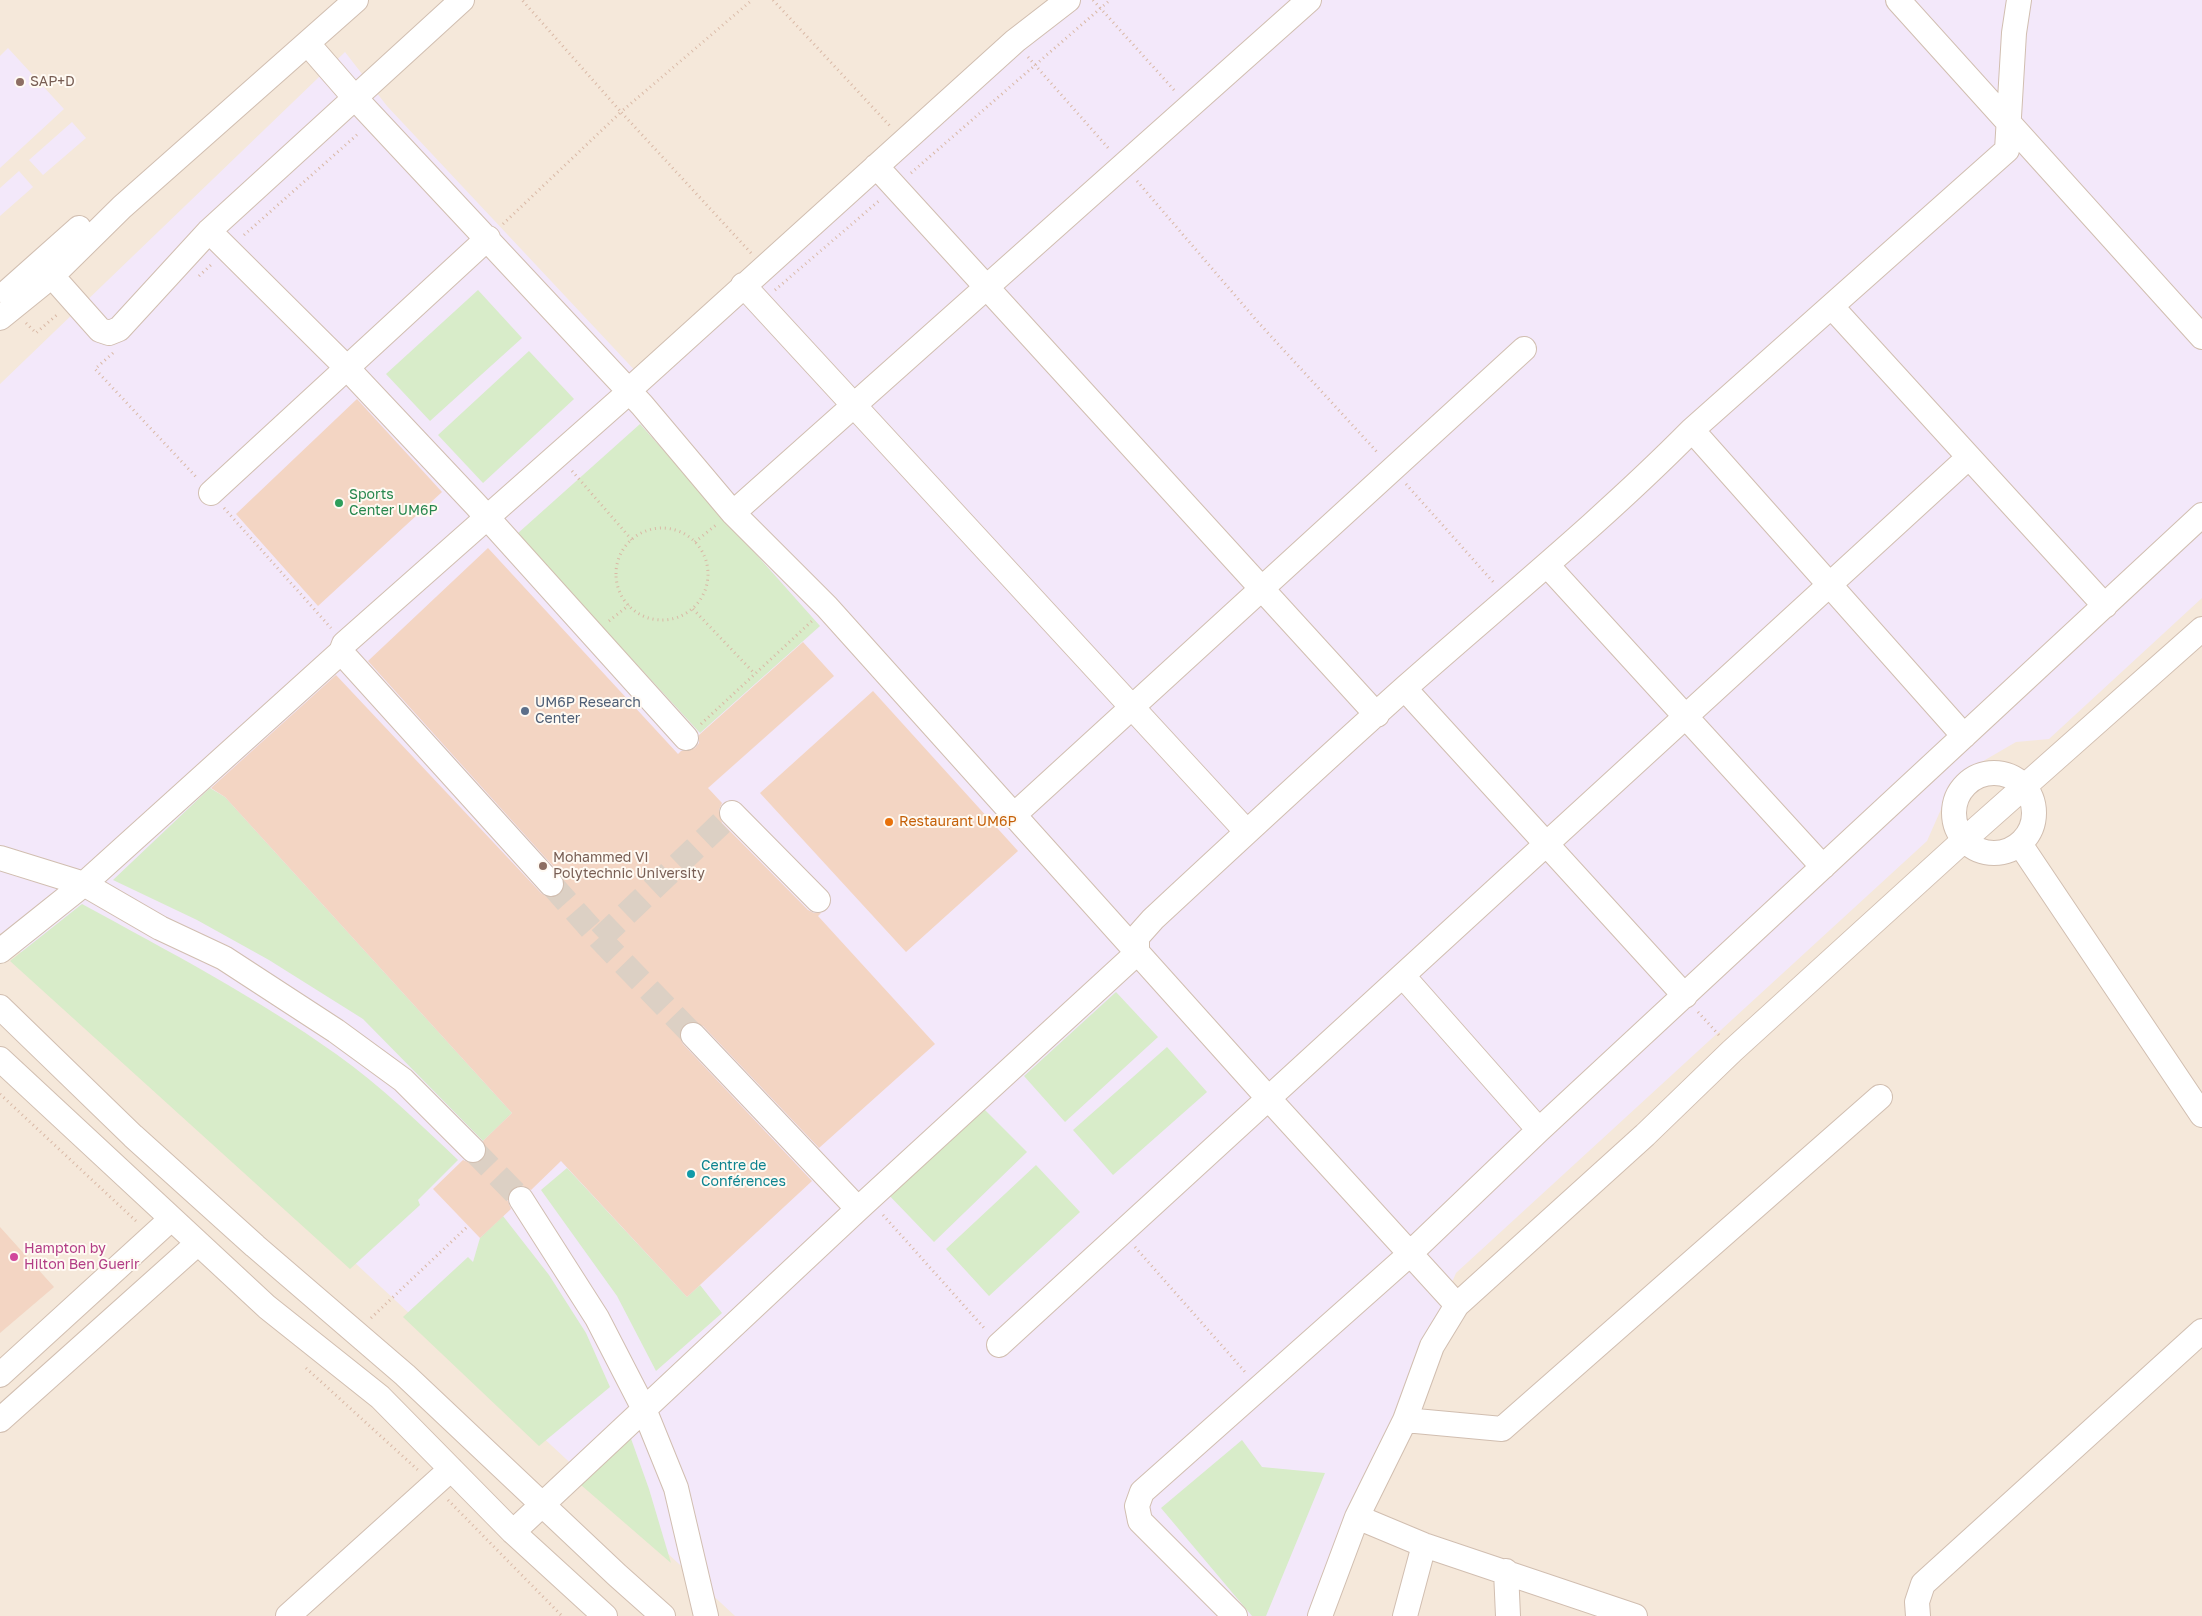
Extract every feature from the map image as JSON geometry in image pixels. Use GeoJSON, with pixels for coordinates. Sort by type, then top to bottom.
{"type":"FeatureCollection","features":[{"type":"Feature","properties":{"kind":"street"},"geometry":{"type":"LineString","coordinates":[[4,308],[334,0]]}},
{"type":"Feature","properties":{"kind":"street"},"geometry":{"type":"LineString","coordinates":[[4,308],[52,276],[122,206],[356,0]]}},
{"type":"Feature","properties":{"kind":"street"},"geometry":{"type":"LineString","coordinates":[[52,276],[100,330],[114,332],[209,230],[462,0]]}},
{"type":"Feature","properties":{"kind":"street"},"geometry":{"type":"LineString","coordinates":[[732,513],[1309,0]]}},
{"type":"Feature","properties":{"kind":"street"},"geometry":{"type":"LineString","coordinates":[[1898,0],[2202,338]]}},
{"type":"Feature","properties":{"kind":"street"},"geometry":{"type":"LineString","coordinates":[[513,1532],[863,1204],[1137,953],[1137,937],[1148,924],[1247,832],[1404,689],[1547,565],[1656,466],[1692,430],[2007,150],[2014,33],[2019,0]]}},
{"type":"Feature","properties":{"kind":"street"},"geometry":{"type":"LineString","coordinates":[[0,951],[84,884],[1053,5]]}},
{"type":"Feature","properties":{"kind":"street"},"geometry":{"type":"LineString","coordinates":[[308,44],[355,98],[488,238],[629,391],[732,513],[827,607],[1269,1100],[1457,1305]]}},
{"type":"Feature","properties":{"kind":"street"},"geometry":{"type":"LineString","coordinates":[[876,166],[1377,715]]}},
{"type":"Feature","properties":{"kind":"street"},"geometry":{"type":"LineString","coordinates":[[209,230],[347,368],[487,518],[686,738]]}},
{"type":"Feature","properties":{"kind":"street"},"geometry":{"type":"LineString","coordinates":[[211,493],[488,238]]}},
{"type":"Feature","properties":{"kind":"street"},"geometry":{"type":"LineString","coordinates":[[743,285],[1247,832]]}},
{"type":"Feature","properties":{"kind":"street"},"geometry":{"type":"LineString","coordinates":[[1832,307],[2105,606]]}},
{"type":"Feature","properties":{"kind":"street"},"geometry":{"type":"LineString","coordinates":[[1014,815],[1524,349]]}},
{"type":"Feature","properties":{"kind":"street"},"geometry":{"type":"LineString","coordinates":[[1692,430],[1964,736]]}},
{"type":"Feature","properties":{"kind":"street"},"geometry":{"type":"LineString","coordinates":[[999,1345],[1122,1230],[1269,1100],[1969,457]]}},
{"type":"Feature","properties":{"kind":"street"},"geometry":{"type":"LineString","coordinates":[[1235,1616],[1140,1521],[1137,1506],[1142,1492],[1260,1389],[1410,1253],[1539,1130],[2202,515]]}},
{"type":"Feature","properties":{"kind":"street"},"geometry":{"type":"LineString","coordinates":[[1547,565],[1823,867]]}},
{"type":"Feature","properties":{"kind":"street"},"geometry":{"type":"LineString","coordinates":[[1320,1616],[1357,1517],[1406,1420],[1432,1346],[1457,1305],[1645,1136],[1732,1051],[1964,840],[2202,629]]}},
{"type":"Feature","properties":{"kind":"street"},"geometry":{"type":"LineString","coordinates":[[343,648],[551,884]]}},
{"type":"Feature","properties":{"kind":"street"},"geometry":{"type":"LineString","coordinates":[[1404,689],[1685,996]]}},
{"type":"Feature","properties":{"kind":"street"},"geometry":{"type":"LineString","coordinates":[[1990,773],[2003,774],[2015,779],[2024,787],[2031,798],[2034,816],[2029,834],[2020,844],[2007,851],[1992,853],[1977,849],[1964,840],[1958,830],[1955,811],[1960,793],[1968,784],[1978,776],[1990,773]]}},
{"type":"Feature","properties":{"kind":"street"},"geometry":{"type":"LineString","coordinates":[[732,814],[818,900]]}},
{"type":"Feature","properties":{"kind":"street"},"geometry":{"type":"LineString","coordinates":[[2020,844],[2202,1115]]}},
{"type":"Feature","properties":{"kind":"street"},"geometry":{"type":"LineString","coordinates":[[0,858],[84,884],[160,928],[224,958],[336,1031],[402,1080],[473,1150]]}},
{"type":"Feature","properties":{"kind":"street"},"geometry":{"type":"LineString","coordinates":[[1403,976],[1539,1130]]}},
{"type":"Feature","properties":{"kind":"street"},"geometry":{"type":"LineString","coordinates":[[0,1007],[133,1136],[255,1246],[406,1375],[617,1575],[663,1616]]}},
{"type":"Feature","properties":{"kind":"street"},"geometry":{"type":"LineString","coordinates":[[693,1035],[863,1204]]}},
{"type":"Feature","properties":{"kind":"street"},"geometry":{"type":"LineString","coordinates":[[0,1059],[267,1307],[380,1398],[513,1532],[605,1616]]}},
{"type":"Feature","properties":{"kind":"street"},"geometry":{"type":"LineString","coordinates":[[1406,1420],[1502,1429],[1880,1097]]}},
{"type":"Feature","properties":{"kind":"street"},"geometry":{"type":"LineString","coordinates":[[520,1199],[598,1318],[644,1409],[676,1488],[706,1616]]}},
{"type":"Feature","properties":{"kind":"street"},"geometry":{"type":"LineString","coordinates":[[0,1375],[171,1219]]}},
{"type":"Feature","properties":{"kind":"street"},"geometry":{"type":"LineString","coordinates":[[0,1420],[198,1243]]}},
{"type":"Feature","properties":{"kind":"street"},"geometry":{"type":"LineString","coordinates":[[1918,1616],[1918,1602],[1923,1584],[2202,1332]]}},
{"type":"Feature","properties":{"kind":"street"},"geometry":{"type":"LineString","coordinates":[[288,1616],[451,1469]]}},
{"type":"Feature","properties":{"kind":"street"},"geometry":{"type":"LineString","coordinates":[[1357,1517],[1424,1545],[1506,1571],[1586,1608],[1635,1616]]}},
{"type":"Feature","properties":{"kind":"street"},"geometry":{"type":"LineString","coordinates":[[1405,1616],[1424,1545]]}},
{"type":"Feature","properties":{"kind":"street"},"geometry":{"type":"LineString","coordinates":[[1506,1571],[1508,1616]]}},
{"type":"Feature","properties":{"kind":"path"},"geometry":{"type":"LineString","coordinates":[[522,0],[621,112],[764,267]]}},
{"type":"Feature","properties":{"kind":"path"},"geometry":{"type":"LineString","coordinates":[[488,238],[621,112],[752,0]]}},
{"type":"Feature","properties":{"kind":"path"},"geometry":{"type":"LineString","coordinates":[[773,0],[904,141]]}},
{"type":"Feature","properties":{"kind":"path"},"geometry":{"type":"LineString","coordinates":[[1092,0],[1189,107]]}},
{"type":"Feature","properties":{"kind":"path"},"geometry":{"type":"LineString","coordinates":[[760,304],[1110,0]]}},
{"type":"Feature","properties":{"kind":"path"},"geometry":{"type":"LineString","coordinates":[[1015,41],[1257,321],[1508,599]]}},
{"type":"Feature","properties":{"kind":"path"},"geometry":{"type":"LineString","coordinates":[[192,282],[375,118]]}},
{"type":"Feature","properties":{"kind":"path"},"geometry":{"type":"LineString","coordinates":[[4,308],[36,333],[64,308]]}},
{"type":"Feature","properties":{"kind":"path"},"geometry":{"type":"LineString","coordinates":[[101,351],[107,358]]}},
{"type":"Feature","properties":{"kind":"path"},"geometry":{"type":"LineString","coordinates":[[114,352],[95,369],[211,493],[343,648]]}},
{"type":"Feature","properties":{"kind":"path"},"geometry":{"type":"LineString","coordinates":[[571,470],[632,540]]}},
{"type":"Feature","properties":{"kind":"path"},"geometry":{"type":"LineString","coordinates":[[696,542],[732,513]]}},
{"type":"Feature","properties":{"kind":"path"},"geometry":{"type":"LineString","coordinates":[[661,528],[674,530],[696,542],[704,554],[708,568],[708,583],[703,597],[693,609],[681,617],[666,620],[650,619],[637,613],[626,603],[618,589],[616,574],[618,559],[632,540],[648,530],[661,528]]}},
{"type":"Feature","properties":{"kind":"path"},"geometry":{"type":"LineString","coordinates":[[686,738],[827,607]]}},
{"type":"Feature","properties":{"kind":"path"},"geometry":{"type":"LineString","coordinates":[[693,609],[754,673]]}},
{"type":"Feature","properties":{"kind":"path"},"geometry":{"type":"LineString","coordinates":[[1685,996],[1732,1051]]}},
{"type":"Feature","properties":{"kind":"path"},"geometry":{"type":"LineString","coordinates":[[0,1094],[153,1235]]}},
{"type":"Feature","properties":{"kind":"path"},"geometry":{"type":"LineString","coordinates":[[863,1204],[999,1345]]}},
{"type":"Feature","properties":{"kind":"path"},"geometry":{"type":"LineString","coordinates":[[356,1332],[468,1226]]}},
{"type":"Feature","properties":{"kind":"path"},"geometry":{"type":"LineString","coordinates":[[1122,1230],[1137,1250],[1260,1389]]}},
{"type":"Feature","properties":{"kind":"path"},"geometry":{"type":"LineString","coordinates":[[300,1362],[433,1485],[562,1616]]}},
{"type":"Feature","properties":{"kind":"shaded area"},"geometry":{"type":"Polygon","coordinates":[[[0,0],[2202,0],[2202,1616],[0,1616],[0,0]]]}},
{"type":"Feature","properties":{"kind":"shaded area"},"geometry":{"type":"Polygon","coordinates":[[[1055,0],[2202,0],[2202,598],[2049,739],[2016,742],[1985,760],[1963,776],[1946,798],[1927,841],[1456,1273],[1309,1616],[735,1616],[0,933],[0,384],[345,52],[387,106],[641,377],[1055,0]]]}},
{"type":"Feature","properties":{"kind":"shaded area","name":"SAP+D"},"geometry":{"type":"Polygon","coordinates":[[[8,48],[64,109],[0,168],[0,56],[8,48]]]}},
{"type":"Feature","properties":{"kind":"shaded area","name":"SAP+D"},"geometry":{"type":"Polygon","coordinates":[[[72,122],[86,138],[43,175],[29,160],[72,122]]]}},
{"type":"Feature","properties":{"kind":"shaded area"},"geometry":{"type":"Polygon","coordinates":[[[19,171],[33,187],[0,216],[0,188],[19,171]]]}},
{"type":"Feature","properties":{"kind":"green space"},"geometry":{"type":"Polygon","coordinates":[[[478,290],[522,338],[430,421],[386,374],[478,290]]]}},
{"type":"Feature","properties":{"kind":"green space"},"geometry":{"type":"Polygon","coordinates":[[[529,351],[574,399],[483,483],[438,435],[529,351]]]}},
{"type":"Feature","properties":{"kind":"green space"},"geometry":{"type":"Polygon","coordinates":[[[640,424],[820,626],[700,733],[517,534],[640,424]]]}},
{"type":"Feature","properties":{"kind":"green space"},"geometry":{"type":"Polygon","coordinates":[[[210,788],[225,797],[512,1113],[483,1141],[363,1019],[269,960],[197,920],[113,880],[210,788]]]}},
{"type":"Feature","properties":{"kind":"green space"},"geometry":{"type":"Polygon","coordinates":[[[82,904],[211,975],[306,1033],[368,1078],[458,1160],[418,1200],[420,1205],[350,1269],[10,961],[82,904]]]}},
{"type":"Feature","properties":{"kind":"green space"},"geometry":{"type":"Polygon","coordinates":[[[1116,992],[1158,1037],[1065,1122],[1024,1076],[1116,992]]]}},
{"type":"Feature","properties":{"kind":"green space"},"geometry":{"type":"Polygon","coordinates":[[[1167,1047],[1207,1092],[1113,1175],[1073,1130],[1167,1047]]]}},
{"type":"Feature","properties":{"kind":"green space"},"geometry":{"type":"Polygon","coordinates":[[[977,1102],[1027,1152],[934,1242],[885,1191],[977,1102]]]}},
{"type":"Feature","properties":{"kind":"green space"},"geometry":{"type":"Polygon","coordinates":[[[1036,1165],[1080,1212],[989,1296],[946,1249],[1036,1165]]]}},
{"type":"Feature","properties":{"kind":"green space"},"geometry":{"type":"Polygon","coordinates":[[[567,1168],[687,1297],[700,1285],[722,1313],[656,1371],[617,1296],[541,1190],[567,1168]]]}},
{"type":"Feature","properties":{"kind":"green space"},"geometry":{"type":"Polygon","coordinates":[[[503,1216],[549,1275],[586,1333],[610,1387],[539,1446],[403,1317],[468,1257],[473,1262],[480,1238],[503,1216]]]}},
{"type":"Feature","properties":{"kind":"green space"},"geometry":{"type":"Polygon","coordinates":[[[624,1419],[649,1489],[671,1563],[566,1472],[624,1419]]]}},
{"type":"Feature","properties":{"kind":"green space"},"geometry":{"type":"Polygon","coordinates":[[[1242,1440],[1262,1467],[1325,1473],[1266,1616],[1252,1616],[1161,1508],[1242,1440]]]}},
{"type":"Feature","properties":{"kind":"building","name":"Sports Center UM6P"},"geometry":{"type":"Polygon","coordinates":[[[357,399],[442,492],[318,606],[236,514],[357,399]]]}},
{"type":"Feature","properties":{"kind":"building"},"geometry":{"type":"Polygon","coordinates":[[[488,548],[678,754],[681,751],[695,748],[699,743],[699,735],[803,642],[834,676],[708,788],[722,803],[719,810],[722,823],[808,910],[814,913],[821,913],[818,916],[935,1044],[819,1148],[703,1026],[690,1022],[683,1025],[680,1038],[683,1044],[812,1181],[687,1297],[561,1161],[531,1190],[521,1185],[513,1188],[507,1199],[511,1209],[480,1238],[433,1189],[463,1160],[470,1163],[482,1160],[486,1153],[483,1141],[512,1113],[225,797],[211,788],[336,675],[541,893],[547,897],[560,894],[564,888],[561,875],[368,661],[488,548]]]}},
{"type":"Feature","properties":{"kind":"building","name":"Restaurant UM6P"},"geometry":{"type":"Polygon","coordinates":[[[873,691],[1018,851],[906,952],[760,793],[873,691]]]}},
{"type":"Feature","properties":{"kind":"building","name":"Hampton by Hilton Ben Guerir"},"geometry":{"type":"Polygon","coordinates":[[[0,1227],[54,1287],[0,1333],[0,1227]]]}},
{"type":"Feature","properties":{"kind":"tunnel"},"geometry":{"type":"LineString","coordinates":[[600,939],[732,813]]}},
{"type":"Feature","properties":{"kind":"tunnel"},"geometry":{"type":"LineString","coordinates":[[551,884],[600,939],[693,1035]]}},
{"type":"Feature","properties":{"kind":"tunnel"},"geometry":{"type":"LineString","coordinates":[[473,1150],[521,1199]]}},
{"type":"Feature","properties":{"kind":"place","name":"SAP+D"},"geometry":{"type":"Point","coordinates":[20,82]}},
{"type":"Feature","properties":{"kind":"place","name":"Sports Center UM6P"},"geometry":{"type":"Point","coordinates":[339,503]}},
{"type":"Feature","properties":{"kind":"place","name":"UM6P Research Center"},"geometry":{"type":"Point","coordinates":[525,711]}},
{"type":"Feature","properties":{"kind":"place","name":"Restaurant UM6P"},"geometry":{"type":"Point","coordinates":[889,822]}},
{"type":"Feature","properties":{"kind":"place","name":"Mohammed VI Polytechnic University"},"geometry":{"type":"Point","coordinates":[543,866]}},
{"type":"Feature","properties":{"kind":"place","name":"Centre de Conférences"},"geometry":{"type":"Point","coordinates":[691,1174]}},
{"type":"Feature","properties":{"kind":"place","name":"Hampton by Hilton Ben Guerir"},"geometry":{"type":"Point","coordinates":[14,1257]}}]}
